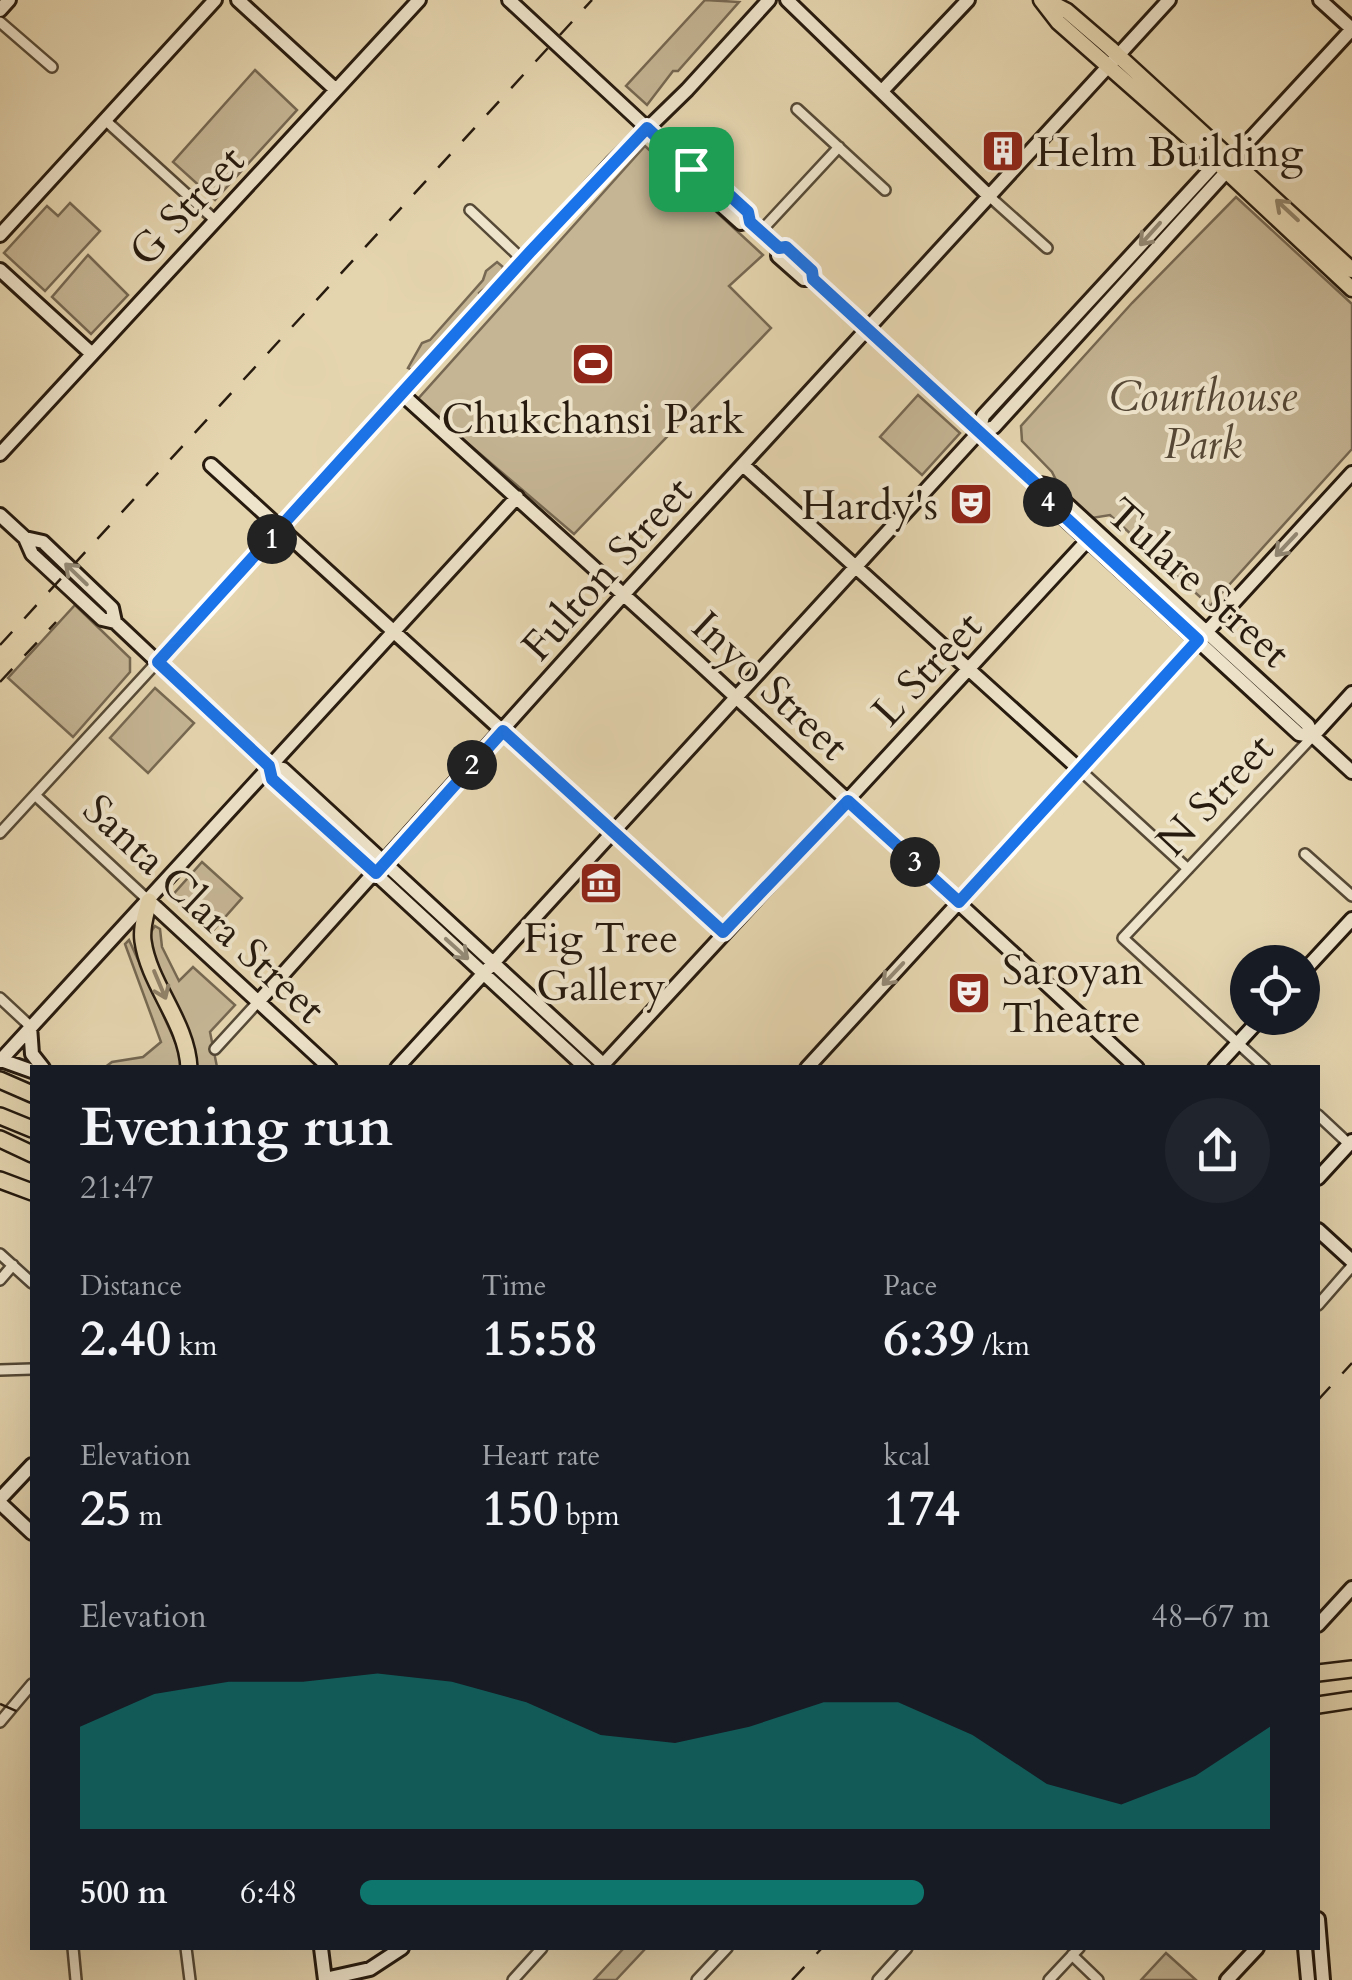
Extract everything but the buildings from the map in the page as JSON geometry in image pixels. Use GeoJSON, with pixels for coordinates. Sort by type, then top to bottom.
{"type":"FeatureCollection","features":[{"type":"Feature","properties":{"kind":"highway"},"geometry":{"type":"LineString","coordinates":[[150,902],[143,944],[184,1042],[189,1065]]}},
{"type":"Feature","properties":{"kind":"highway"},"geometry":{"type":"LineString","coordinates":[[0,1080],[30,1093]]}},
{"type":"Feature","properties":{"kind":"highway"},"geometry":{"type":"LineString","coordinates":[[0,1116],[30,1128]]}},
{"type":"Feature","properties":{"kind":"highway"},"geometry":{"type":"LineString","coordinates":[[0,1139],[30,1153]]}},
{"type":"Feature","properties":{"kind":"highway"},"geometry":{"type":"LineString","coordinates":[[0,1180],[30,1191]]}},
{"type":"Feature","properties":{"kind":"highway"},"geometry":{"type":"LineString","coordinates":[[1320,1705],[1350,1701]]}},
{"type":"Feature","properties":{"kind":"main road"},"geometry":{"type":"LineString","coordinates":[[1043,0],[1068,11],[1113,60],[1347,273]]}},
{"type":"Feature","properties":{"kind":"street"},"geometry":{"type":"LineString","coordinates":[[0,10],[9,0]]}},
{"type":"Feature","properties":{"kind":"street"},"geometry":{"type":"LineString","coordinates":[[0,235],[215,0]]}},
{"type":"Feature","properties":{"kind":"street"},"geometry":{"type":"LineString","coordinates":[[238,0],[336,90]]}},
{"type":"Feature","properties":{"kind":"street","name":"G Street"},"geometry":{"type":"LineString","coordinates":[[0,454],[419,0]]}},
{"type":"Feature","properties":{"kind":"street","name":"Tulare Street"},"geometry":{"type":"LineString","coordinates":[[509,0],[691,169],[692,179],[741,223],[756,226],[779,248],[786,247],[812,271],[813,279],[1035,483],[1038,492],[1202,636],[1299,734],[1312,736],[1352,772]]}},
{"type":"Feature","properties":{"kind":"street"},"geometry":{"type":"LineString","coordinates":[[0,833],[523,260],[770,0]]}},
{"type":"Feature","properties":{"kind":"street"},"geometry":{"type":"LineString","coordinates":[[787,0],[1047,248]]}},
{"type":"Feature","properties":{"kind":"street"},"geometry":{"type":"LineString","coordinates":[[882,90],[968,0]]}},
{"type":"Feature","properties":{"kind":"street","name":"Fulton Street"},"geometry":{"type":"LineString","coordinates":[[215,1049],[624,594],[1170,0]]}},
{"type":"Feature","properties":{"kind":"street"},"geometry":{"type":"LineString","coordinates":[[980,432],[983,416],[1053,339],[1352,29],[1320,0]]}},
{"type":"Feature","properties":{"kind":"street"},"geometry":{"type":"LineString","coordinates":[[0,22],[52,67]]}},
{"type":"Feature","properties":{"kind":"street"},"geometry":{"type":"LineString","coordinates":[[797,109],[885,190]]}},
{"type":"Feature","properties":{"kind":"street"},"geometry":{"type":"LineString","coordinates":[[105,120],[216,220]]}},
{"type":"Feature","properties":{"kind":"street"},"geometry":{"type":"LineString","coordinates":[[756,226],[838,147]]}},
{"type":"Feature","properties":{"kind":"street"},"geometry":{"type":"LineString","coordinates":[[400,1065],[980,432],[994,427],[1027,392],[1225,164]]}},
{"type":"Feature","properties":{"kind":"street"},"geometry":{"type":"LineString","coordinates":[[470,210],[523,260]]}},
{"type":"Feature","properties":{"kind":"street"},"geometry":{"type":"LineString","coordinates":[[0,270],[92,354]]}},
{"type":"Feature","properties":{"kind":"street"},"geometry":{"type":"LineString","coordinates":[[1027,392],[1053,352],[1053,339]]}},
{"type":"Feature","properties":{"kind":"street","name":"Inyo Street"},"geometry":{"type":"LineString","coordinates":[[403,395],[1134,1065]]}},
{"type":"Feature","properties":{"kind":"street"},"geometry":{"type":"LineString","coordinates":[[212,464],[723,932]]}},
{"type":"Feature","properties":{"kind":"street"},"geometry":{"type":"LineString","coordinates":[[744,465],[1188,869]]}},
{"type":"Feature","properties":{"kind":"street"},"geometry":{"type":"LineString","coordinates":[[810,1065],[1352,473]]}},
{"type":"Feature","properties":{"kind":"street"},"geometry":{"type":"LineString","coordinates":[[30,1070],[0,1060],[150,902],[269,766],[517,497]]}},
{"type":"Feature","properties":{"kind":"street"},"geometry":{"type":"LineString","coordinates":[[0,515],[25,538],[32,554],[102,618],[115,622],[269,766],[272,779],[496,962],[602,1065]]}},
{"type":"Feature","properties":{"kind":"street","name":"L Street"},"geometry":{"type":"LineString","coordinates":[[604,1065],[1092,536]]}},
{"type":"Feature","properties":{"kind":"street","name":"N Street"},"geometry":{"type":"LineString","coordinates":[[1238,1043],[1123,938],[1352,693]]}},
{"type":"Feature","properties":{"kind":"street","name":"Santa Clara Street"},"geometry":{"type":"LineString","coordinates":[[36,796],[327,1065]]}},
{"type":"Feature","properties":{"kind":"street"},"geometry":{"type":"LineString","coordinates":[[1305,854],[1352,896]]}},
{"type":"Feature","properties":{"kind":"street"},"geometry":{"type":"LineString","coordinates":[[381,867],[485,974],[583,1065]]}},
{"type":"Feature","properties":{"kind":"street"},"geometry":{"type":"LineString","coordinates":[[1320,954],[1352,919]]}},
{"type":"Feature","properties":{"kind":"street"},"geometry":{"type":"LineString","coordinates":[[0,998],[30,1026],[32,1054],[41,1065]]}},
{"type":"Feature","properties":{"kind":"street"},"geometry":{"type":"LineString","coordinates":[[1218,1065],[1245,1035]]}},
{"type":"Feature","properties":{"kind":"street"},"geometry":{"type":"LineString","coordinates":[[1238,1043],[1262,1065]]}},
{"type":"Feature","properties":{"kind":"street"},"geometry":{"type":"LineString","coordinates":[[1320,1117],[1350,1142],[1320,1176]]}},
{"type":"Feature","properties":{"kind":"street"},"geometry":{"type":"LineString","coordinates":[[1320,1232],[1352,1263],[1320,1303]]}},
{"type":"Feature","properties":{"kind":"street"},"geometry":{"type":"LineString","coordinates":[[0,1254],[30,1281]]}},
{"type":"Feature","properties":{"kind":"street"},"geometry":{"type":"LineString","coordinates":[[0,1280],[13,1265]]}},
{"type":"Feature","properties":{"kind":"street"},"geometry":{"type":"LineString","coordinates":[[0,1370],[30,1369]]}},
{"type":"Feature","properties":{"kind":"street"},"geometry":{"type":"LineString","coordinates":[[30,1467],[0,1501],[30,1531]]}},
{"type":"Feature","properties":{"kind":"street"},"geometry":{"type":"LineString","coordinates":[[1320,1624],[1352,1588]]}},
{"type":"Feature","properties":{"kind":"street"},"geometry":{"type":"LineString","coordinates":[[0,1722],[30,1686]]}},
{"type":"Feature","properties":{"kind":"street"},"geometry":{"type":"LineString","coordinates":[[1320,1939],[1324,1980]]}},
{"type":"Feature","properties":{"kind":"street"},"geometry":{"type":"LineString","coordinates":[[73,1950],[76,1980]]}},
{"type":"Feature","properties":{"kind":"street"},"geometry":{"type":"LineString","coordinates":[[186,1950],[190,1980]]}},
{"type":"Feature","properties":{"kind":"street"},"geometry":{"type":"LineString","coordinates":[[321,1950],[324,1980],[370,1969],[399,1950]]}},
{"type":"Feature","properties":{"kind":"street"},"geometry":{"type":"LineString","coordinates":[[513,1980],[540,1950]]}},
{"type":"Feature","properties":{"kind":"street"},"geometry":{"type":"LineString","coordinates":[[697,1980],[724,1950]]}},
{"type":"Feature","properties":{"kind":"street"},"geometry":{"type":"LineString","coordinates":[[878,1980],[906,1950]]}},
{"type":"Feature","properties":{"kind":"street"},"geometry":{"type":"LineString","coordinates":[[1227,1980],[1254,1950]]}},
{"type":"Feature","properties":{"kind":"street"},"geometry":{"type":"LineString","coordinates":[[1305,1950],[1308,1980]]}},
{"type":"Feature","properties":{"kind":"street"},"geometry":{"type":"LineString","coordinates":[[1049,1980],[1075,1951],[1098,1980]]}},
{"type":"Feature","properties":{"kind":"green space"},"geometry":{"type":"Polygon","coordinates":[[[705,0],[739,2],[678,71],[673,71],[647,105],[626,86],[705,0]]]}},
{"type":"Feature","properties":{"kind":"green space"},"geometry":{"type":"Polygon","coordinates":[[[255,70],[297,110],[215,200],[173,162],[255,70]]]}},
{"type":"Feature","properties":{"kind":"green space","name":"Chukchansi Park"},"geometry":{"type":"Polygon","coordinates":[[[645,146],[763,255],[729,286],[771,328],[574,534],[417,400],[645,146]]]}},
{"type":"Feature","properties":{"kind":"green space","name":"Courthouse Park"},"geometry":{"type":"Polygon","coordinates":[[[1236,197],[1352,304],[1352,449],[1210,606],[1110,515],[1092,518],[1060,488],[1052,472],[1022,441],[1021,426],[1132,303],[1236,197]]]}},
{"type":"Feature","properties":{"kind":"green space"},"geometry":{"type":"Polygon","coordinates":[[[70,203],[100,231],[45,291],[4,253],[47,206],[58,216],[70,203]]]}},
{"type":"Feature","properties":{"kind":"green space"},"geometry":{"type":"Polygon","coordinates":[[[88,255],[128,295],[91,334],[52,297],[88,255]]]}},
{"type":"Feature","properties":{"kind":"green space"},"geometry":{"type":"Polygon","coordinates":[[[497,262],[503,267],[497,279],[479,293],[480,297],[430,354],[412,370],[408,368],[422,343],[430,340],[497,262]]]}},
{"type":"Feature","properties":{"kind":"green space"},"geometry":{"type":"Polygon","coordinates":[[[918,395],[960,433],[922,475],[880,437],[918,395]]]}},
{"type":"Feature","properties":{"kind":"green space"},"geometry":{"type":"Polygon","coordinates":[[[75,605],[130,658],[130,672],[73,737],[8,678],[75,605]]]}},
{"type":"Feature","properties":{"kind":"green space"},"geometry":{"type":"Polygon","coordinates":[[[155,688],[194,723],[148,773],[110,738],[155,688]]]}},
{"type":"Feature","properties":{"kind":"green space"},"geometry":{"type":"Polygon","coordinates":[[[202,862],[242,898],[210,934],[170,898],[202,862]]]}},
{"type":"Feature","properties":{"kind":"green space"},"geometry":{"type":"Polygon","coordinates":[[[155,926],[160,929],[162,947],[179,981],[193,967],[235,1005],[210,1032],[217,1065],[192,1065],[148,936],[155,926]]]}},
{"type":"Feature","properties":{"kind":"green space"},"geometry":{"type":"Polygon","coordinates":[[[129,940],[179,1050],[181,1065],[108,1065],[143,1057],[161,1042],[125,944],[129,940]]]}},
{"type":"Feature","properties":{"kind":"green space"},"geometry":{"type":"Polygon","coordinates":[[[622,1950],[644,1950],[616,1980],[594,1980],[622,1950]]]}},
{"type":"Feature","properties":{"kind":"green space"},"geometry":{"type":"Polygon","coordinates":[[[1166,1953],[1196,1980],[1141,1980],[1166,1953]]]}},
{"type":"Feature","properties":{"kind":"railway"},"geometry":{"type":"LineString","coordinates":[[0,645],[592,0]]}},
{"type":"Feature","properties":{"kind":"railway"},"geometry":{"type":"LineString","coordinates":[[0,682],[56,622]]}},
{"type":"Feature","properties":{"kind":"railway"},"geometry":{"type":"LineString","coordinates":[[1320,1398],[1352,1363]]}},
{"type":"Feature","properties":{"kind":"railway"},"geometry":{"type":"LineString","coordinates":[[0,1704],[30,1717]]}},
{"type":"Feature","properties":{"kind":"railway"},"geometry":{"type":"LineString","coordinates":[[792,1980],[820,1950]]}},
{"type":"Feature","properties":{"kind":"place","name":"Helm Building"},"geometry":{"type":"Point","coordinates":[1003,151]}},
{"type":"Feature","properties":{"kind":"place","name":"Chukchansi Park"},"geometry":{"type":"Point","coordinates":[593,364]}},
{"type":"Feature","properties":{"kind":"place","name":"Hardy's"},"geometry":{"type":"Point","coordinates":[971,504]}},
{"type":"Feature","properties":{"kind":"place","name":"Fig Tree Gallery"},"geometry":{"type":"Point","coordinates":[601,883]}},
{"type":"Feature","properties":{"kind":"place","name":"Saroyan Theatre"},"geometry":{"type":"Point","coordinates":[969,993]}},
{"type":"Feature","properties":{"kind":"route"},"geometry":{"type":"LineString","coordinates":[[647,128],[691,169],[701,169],[748,212],[750,222],[812,271],[813,279],[1035,483],[1038,492],[1198,640],[959,902],[848,801],[723,932],[503,731],[376,873],[272,779],[269,766],[158,662],[647,128]]}}]}
